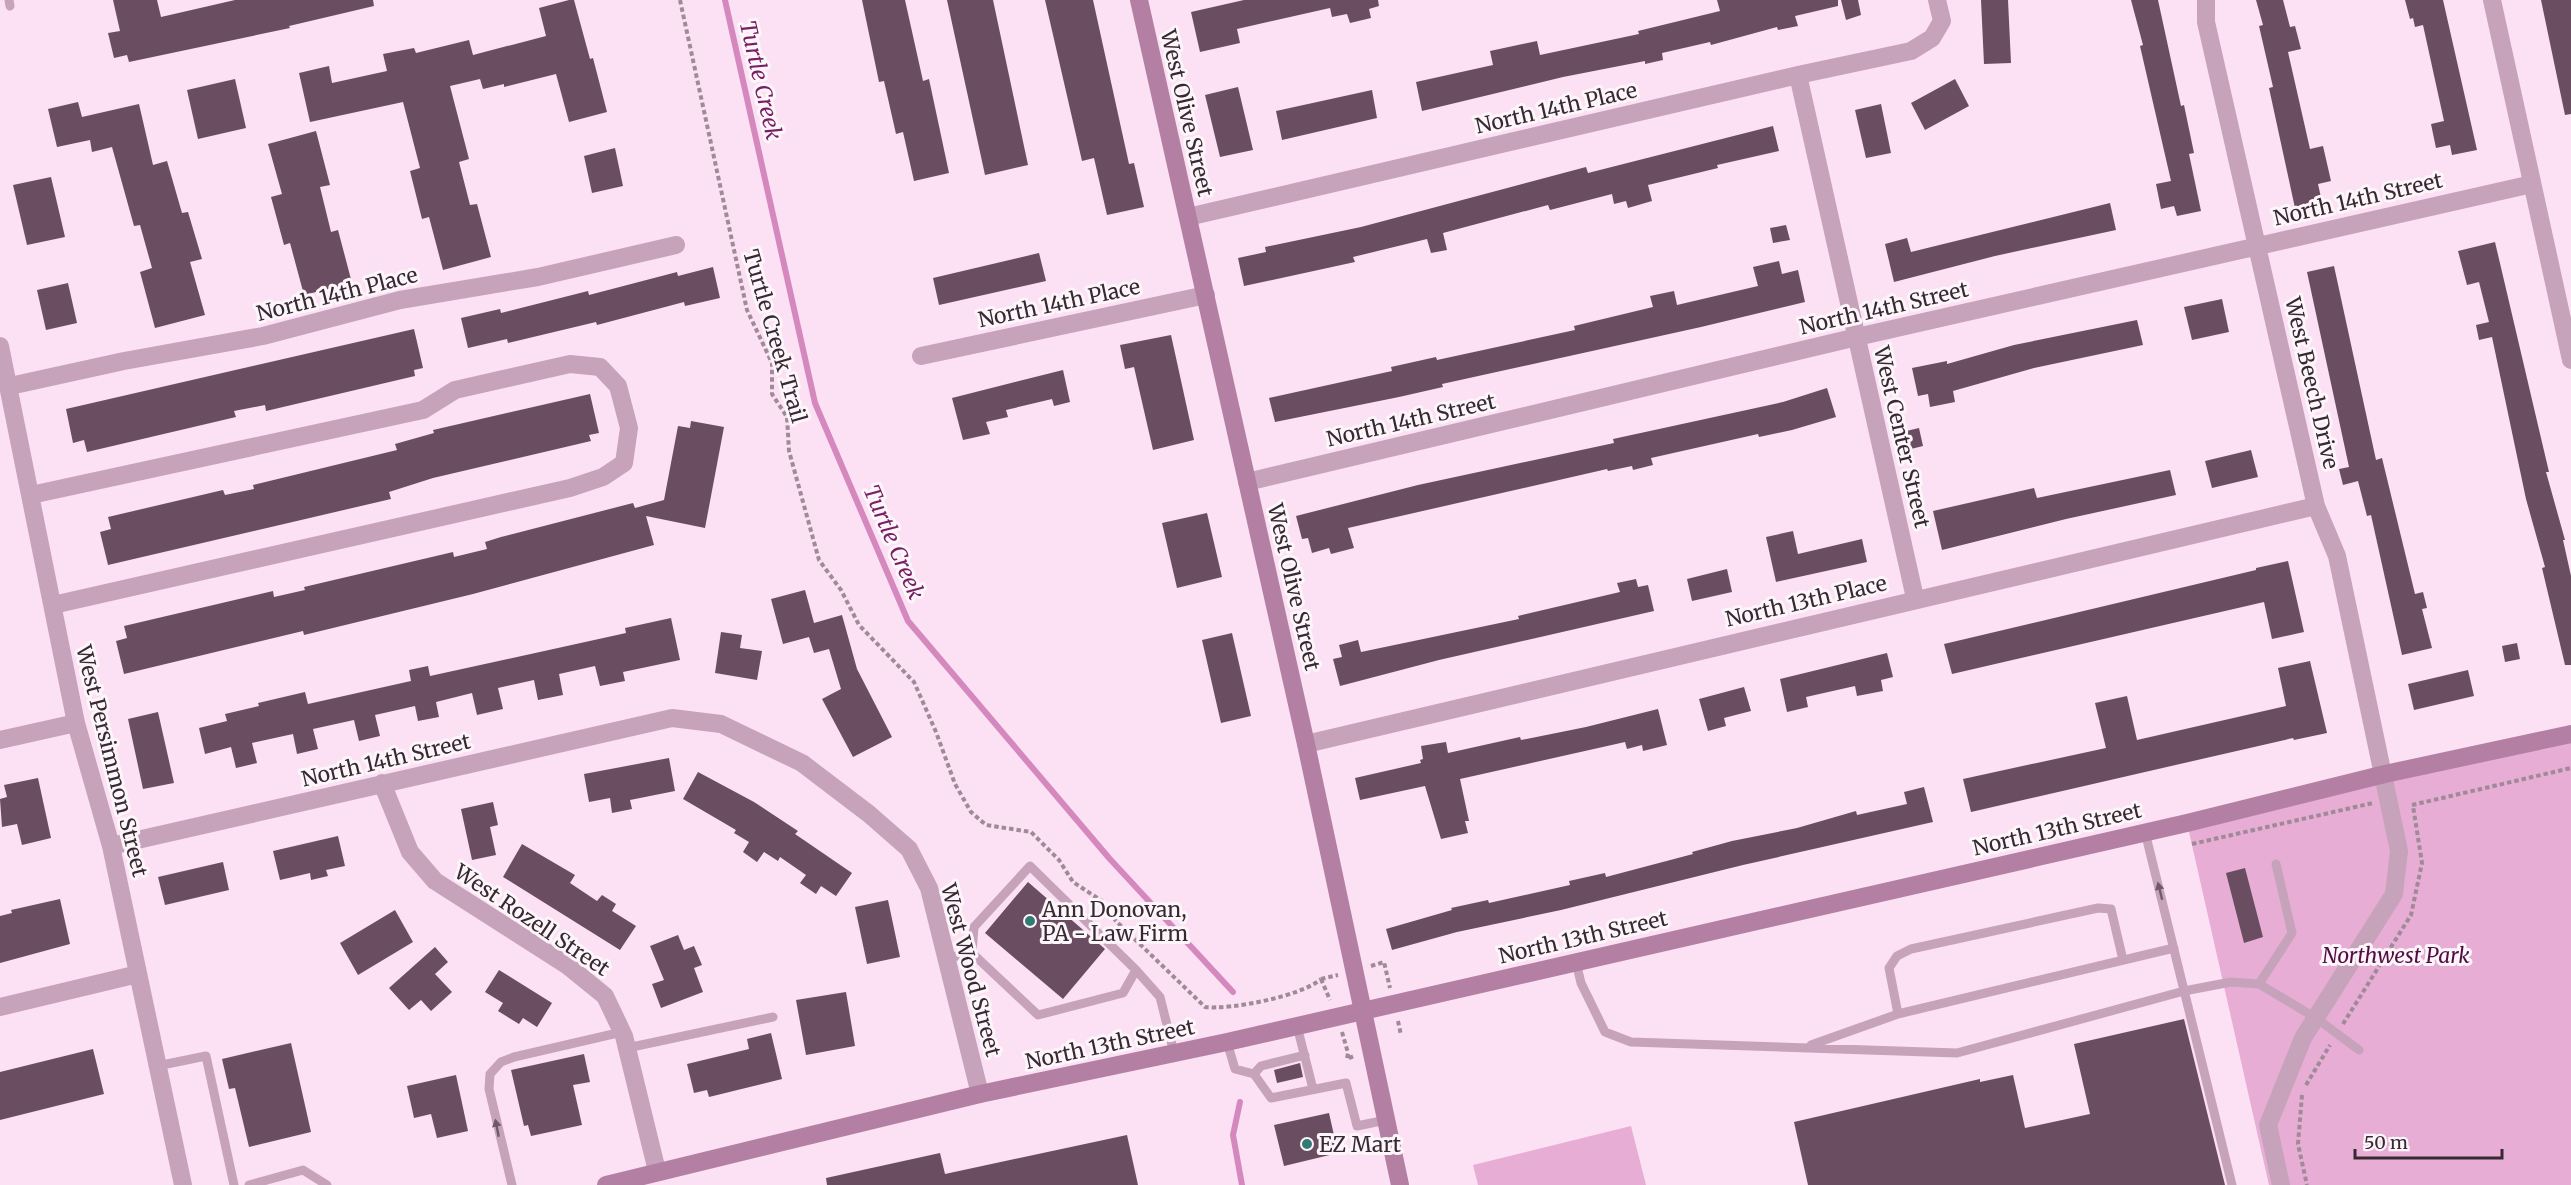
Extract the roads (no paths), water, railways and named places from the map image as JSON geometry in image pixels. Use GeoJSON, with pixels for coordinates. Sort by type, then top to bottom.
{"type":"FeatureCollection","features":[{"type":"Feature","properties":{"kind":"main road","name":"West Olive Street"},"geometry":{"type":"LineString","coordinates":[[1138,0],[1306,744],[1400,1185]]}},
{"type":"Feature","properties":{"kind":"main road","name":"North 13th Street"},"geometry":{"type":"LineString","coordinates":[[606,1185],[661,1175],[980,1094],[1227,1042],[2145,832],[2385,774],[2571,734]]}},
{"type":"Feature","properties":{"kind":"street","name":"North 14th Place"},"geometry":{"type":"LineString","coordinates":[[1188,217],[1798,75],[1911,51],[1932,38],[1942,21],[1937,0]]}},
{"type":"Feature","properties":{"kind":"street","name":"West Beech Drive"},"geometry":{"type":"LineString","coordinates":[[2206,0],[2206,22],[2316,506],[2337,556],[2385,774],[2399,851],[2394,894],[2303,1038],[2268,1125],[2281,1185]]}},
{"type":"Feature","properties":{"kind":"street"},"geometry":{"type":"LineString","coordinates":[[2492,0],[2571,360]]}},
{"type":"Feature","properties":{"kind":"street","name":"West Center Street"},"geometry":{"type":"LineString","coordinates":[[1798,75],[1915,598]]}},
{"type":"Feature","properties":{"kind":"street","name":"North 14th Street"},"geometry":{"type":"LineString","coordinates":[[1247,482],[2258,244],[2532,183]]}},
{"type":"Feature","properties":{"kind":"street","name":"North 14th Place"},"geometry":{"type":"LineString","coordinates":[[10,386],[124,361],[263,336],[400,300],[538,277],[676,245]]}},
{"type":"Feature","properties":{"kind":"street","name":"North 14th Place"},"geometry":{"type":"LineString","coordinates":[[921,356],[1206,295]]}},
{"type":"Feature","properties":{"kind":"street","name":"West Persimmon Street"},"geometry":{"type":"LineString","coordinates":[[0,346],[10,386],[76,723],[111,846],[183,1185]]}},
{"type":"Feature","properties":{"kind":"street"},"geometry":{"type":"LineString","coordinates":[[31,495],[423,410],[455,390],[570,364],[600,367],[618,386],[629,428],[624,463],[603,477],[570,488],[53,604]]}},
{"type":"Feature","properties":{"kind":"street","name":"North 13th Place"},"geometry":{"type":"LineString","coordinates":[[1306,744],[1915,598],[2316,506]]}},
{"type":"Feature","properties":{"kind":"street","name":"North 14th Street"},"geometry":{"type":"LineString","coordinates":[[111,846],[672,718]]}},
{"type":"Feature","properties":{"kind":"street","name":"West Wood Street"},"geometry":{"type":"LineString","coordinates":[[672,718],[721,723],[802,763],[909,849],[929,888],[980,1094]]}},
{"type":"Feature","properties":{"kind":"street"},"geometry":{"type":"LineString","coordinates":[[0,740],[76,723]]}},
{"type":"Feature","properties":{"kind":"street","name":"West Rozell Street"},"geometry":{"type":"LineString","coordinates":[[382,783],[410,852],[435,881],[568,966],[605,996],[624,1040],[661,1175]]}},
{"type":"Feature","properties":{"kind":"street"},"geometry":{"type":"LineString","coordinates":[[0,1006],[138,974]]}},
{"type":"Feature","properties":{"kind":"lane"},"geometry":{"type":"LineString","coordinates":[[2145,832],[2232,1185]]}},
{"type":"Feature","properties":{"kind":"lane"},"geometry":{"type":"LineString","coordinates":[[2259,984],[2292,933],[2276,864]]}},
{"type":"Feature","properties":{"kind":"lane"},"geometry":{"type":"LineString","coordinates":[[972,953],[974,927],[1030,866],[1136,970],[1160,997],[1174,1053]]}},
{"type":"Feature","properties":{"kind":"lane"},"geometry":{"type":"LineString","coordinates":[[1898,1014],[1889,968],[1897,956],[1911,949],[2098,908],[2111,909],[2123,960]]}},
{"type":"Feature","properties":{"kind":"lane"},"geometry":{"type":"LineString","coordinates":[[1805,1047],[1898,1014],[2174,948]]}},
{"type":"Feature","properties":{"kind":"lane"},"geometry":{"type":"LineString","coordinates":[[947,958],[972,953]]}},
{"type":"Feature","properties":{"kind":"lane"},"geometry":{"type":"LineString","coordinates":[[972,953],[1038,1015],[1123,993],[1136,970]]}},
{"type":"Feature","properties":{"kind":"lane"},"geometry":{"type":"LineString","coordinates":[[1575,962],[1581,983],[1605,1032],[1632,1042],[1957,1053],[2184,991],[2231,982],[2259,984],[2316,1018],[2359,1050]]}},
{"type":"Feature","properties":{"kind":"lane"},"geometry":{"type":"LineString","coordinates":[[512,1185],[489,1089],[490,1074],[501,1062],[514,1057],[773,1017]]}},
{"type":"Feature","properties":{"kind":"lane"},"geometry":{"type":"LineString","coordinates":[[1297,1026],[1314,1089]]}},
{"type":"Feature","properties":{"kind":"lane"},"geometry":{"type":"LineString","coordinates":[[1227,1042],[1235,1069],[1254,1074],[1271,1098],[1346,1083],[1357,1126],[1386,1120]]}},
{"type":"Feature","properties":{"kind":"lane"},"geometry":{"type":"LineString","coordinates":[[157,1066],[206,1056],[234,1185]]}},
{"type":"Feature","properties":{"kind":"lane"},"geometry":{"type":"LineString","coordinates":[[1254,1074],[1261,1066],[1305,1056]]}},
{"type":"Feature","properties":{"kind":"lane"},"geometry":{"type":"LineString","coordinates":[[249,1185],[303,1170],[327,1185]]}},
{"type":"Feature","properties":{"kind":"waterway","name":"Turtle Creek"},"geometry":{"type":"LineString","coordinates":[[725,0],[815,403],[908,621],[1109,858],[1233,992]]}},
{"type":"Feature","properties":{"kind":"waterway","name":"Turtle Creek"},"geometry":{"type":"LineString","coordinates":[[1240,1102],[1233,1135],[1242,1185]]}},
{"type":"Feature","properties":{"kind":"place","name":"Ann Donovan, PA - Law Firm"},"geometry":{"type":"Point","coordinates":[1030,921]}},
{"type":"Feature","properties":{"kind":"place","name":"EZ Mart"},"geometry":{"type":"Point","coordinates":[1307,1144]}},
{"type":"Feature","properties":{"kind":"park label","name":"Northwest Park"},"geometry":{"type":"Point","coordinates":[2396,955]}}]}
